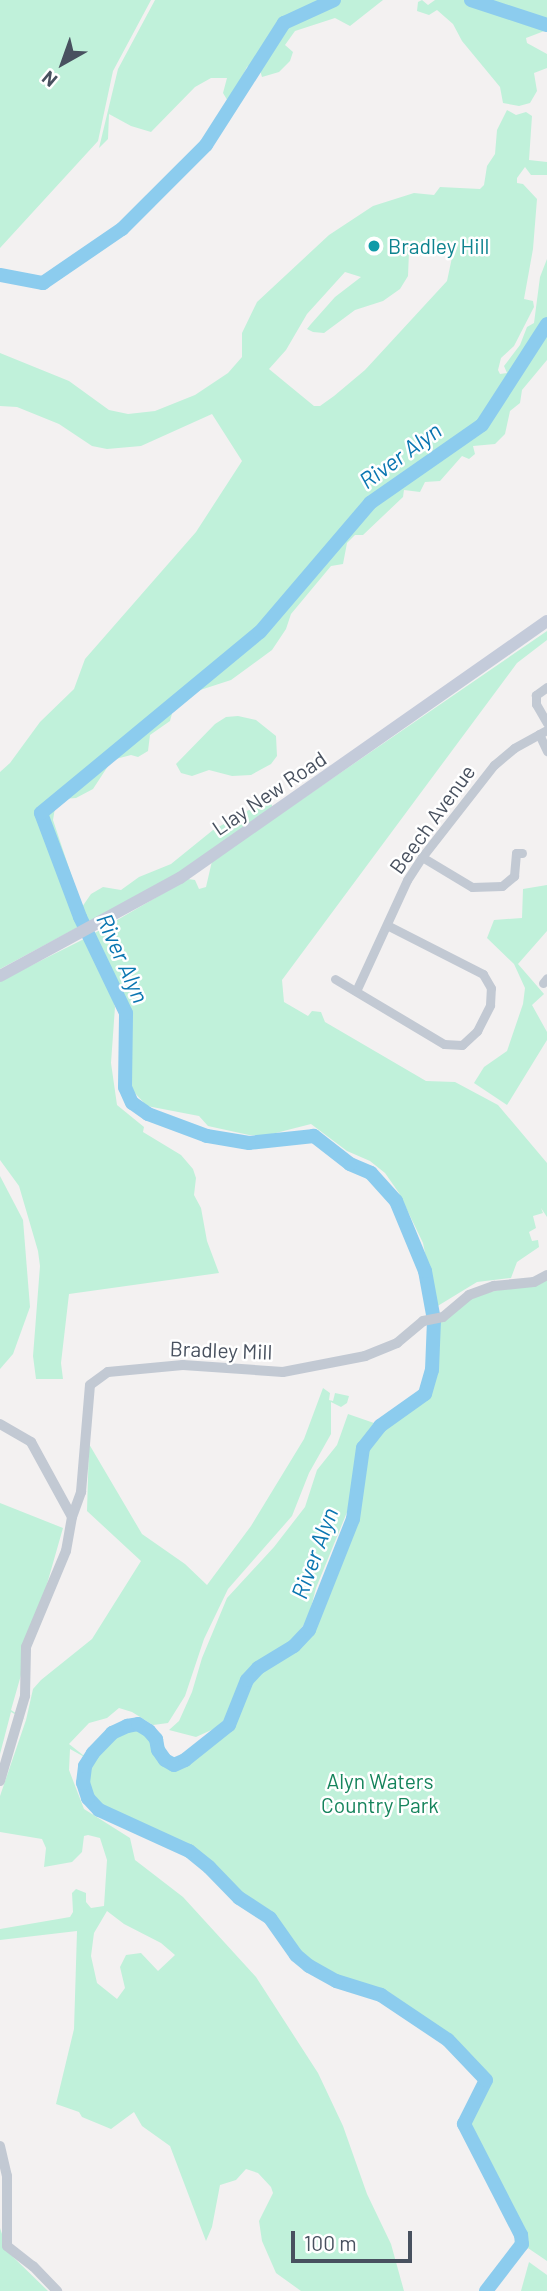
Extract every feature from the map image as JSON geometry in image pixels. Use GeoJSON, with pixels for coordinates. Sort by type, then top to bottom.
{"type":"FeatureCollection","features":[{"type":"Feature","properties":{"kind":"main road","name":"Llay New Road"},"geometry":{"type":"LineString","coordinates":[[0,976],[180,878],[547,621]]}},
{"type":"Feature","properties":{"kind":"street"},"geometry":{"type":"LineString","coordinates":[[547,687],[536,695],[536,704],[547,723]]}},
{"type":"Feature","properties":{"kind":"street"},"geometry":{"type":"LineString","coordinates":[[543,732],[547,751]]}},
{"type":"Feature","properties":{"kind":"street","name":"Beech Avenue"},"geometry":{"type":"LineString","coordinates":[[356,991],[407,880],[422,857],[494,765],[543,732]]}},
{"type":"Feature","properties":{"kind":"street"},"geometry":{"type":"LineString","coordinates":[[422,857],[472,887],[502,886],[514,876],[516,853]]}},
{"type":"Feature","properties":{"kind":"street"},"geometry":{"type":"LineString","coordinates":[[335,979],[444,1044],[462,1045],[477,1031],[490,1004],[491,988],[483,974],[387,925]]}},
{"type":"Feature","properties":{"kind":"street","name":"Bradley Mill"},"geometry":{"type":"LineString","coordinates":[[0,1782],[25,1696],[26,1647],[66,1551],[72,1517],[81,1492],[90,1385],[108,1372],[183,1365],[283,1372],[365,1356],[397,1343],[423,1321],[443,1317],[469,1295],[494,1286],[534,1282],[547,1275]]}},
{"type":"Feature","properties":{"kind":"street"},"geometry":{"type":"LineString","coordinates":[[0,1424],[31,1442],[72,1517]]}},
{"type":"Feature","properties":{"kind":"street"},"geometry":{"type":"LineString","coordinates":[[0,2146],[7,2176],[9,2230],[6,2246],[33,2266],[57,2291]]}},
{"type":"Feature","properties":{"kind":"green space"},"geometry":{"type":"Polygon","coordinates":[[[0,0],[151,0],[113,71],[98,141],[0,248],[0,0]]]}},
{"type":"Feature","properties":{"kind":"green space"},"geometry":{"type":"Polygon","coordinates":[[[155,0],[383,0],[350,26],[335,18],[295,31],[285,45],[293,52],[290,61],[279,72],[262,77],[257,61],[247,67],[229,103],[223,93],[227,78],[211,78],[195,87],[151,132],[131,126],[109,114],[108,139],[99,148],[118,69],[155,0]]]}},
{"type":"Feature","properties":{"kind":"green space"},"geometry":{"type":"Polygon","coordinates":[[[422,0],[428,5],[435,0],[486,0],[484,5],[491,7],[491,0],[547,0],[547,30],[526,38],[527,43],[547,54],[547,68],[534,73],[537,91],[530,103],[519,106],[503,103],[500,87],[462,41],[453,24],[437,10],[429,15],[417,11],[418,2],[422,0]]]}},
{"type":"Feature","properties":{"kind":"green space"},"geometry":{"type":"Polygon","coordinates":[[[507,110],[516,115],[526,112],[532,116],[529,160],[547,162],[547,175],[531,175],[525,167],[517,178],[517,183],[523,184],[537,199],[533,249],[524,299],[533,301],[534,307],[514,346],[501,358],[498,370],[500,374],[507,373],[504,366],[520,345],[527,327],[534,323],[540,277],[547,259],[547,360],[522,390],[520,403],[510,411],[505,434],[495,444],[473,446],[475,454],[469,459],[462,456],[440,481],[425,482],[420,492],[404,490],[403,497],[363,535],[355,535],[347,543],[343,564],[331,566],[291,614],[286,629],[272,650],[231,680],[191,693],[174,706],[170,721],[150,735],[148,751],[138,757],[131,755],[112,760],[93,789],[76,798],[63,799],[55,808],[53,820],[82,907],[91,894],[103,887],[121,890],[139,877],[171,864],[213,830],[266,801],[272,805],[272,811],[181,872],[0,969],[0,772],[10,763],[40,722],[74,689],[85,659],[196,532],[242,461],[212,414],[141,446],[107,449],[92,446],[59,424],[17,407],[0,406],[0,353],[69,381],[109,410],[128,414],[155,411],[195,395],[228,373],[242,357],[242,333],[257,302],[329,235],[373,206],[414,193],[434,195],[440,187],[480,189],[484,185],[487,166],[495,154],[497,130],[507,110]],[[431,246],[409,252],[408,276],[400,289],[383,301],[355,310],[324,333],[307,329],[335,297],[361,277],[345,272],[307,314],[286,350],[269,369],[314,406],[320,406],[365,370],[447,281],[454,248],[431,246]]]}},
{"type":"Feature","properties":{"kind":"green space"},"geometry":{"type":"Polygon","coordinates":[[[547,631],[547,640],[517,663],[282,980],[284,1002],[308,1016],[312,1011],[321,1012],[325,1022],[426,1081],[455,1082],[498,1105],[547,1163],[547,1217],[541,1208],[543,1213],[533,1216],[536,1228],[529,1232],[532,1241],[538,1240],[539,1247],[517,1262],[511,1278],[477,1282],[436,1307],[423,1243],[399,1193],[385,1173],[370,1161],[347,1151],[311,1124],[264,1136],[249,1135],[208,1126],[199,1116],[147,1106],[132,1090],[128,1007],[93,934],[188,879],[195,880],[199,889],[206,887],[212,861],[547,631]]]}},
{"type":"Feature","properties":{"kind":"green space"},"geometry":{"type":"Polygon","coordinates":[[[238,716],[256,720],[276,736],[277,756],[271,764],[251,775],[232,776],[209,770],[192,776],[181,773],[176,764],[215,724],[226,717],[238,716]]]}},
{"type":"Feature","properties":{"kind":"green space"},"geometry":{"type":"Polygon","coordinates":[[[547,885],[547,931],[518,964],[544,994],[532,1005],[547,1032],[547,1040],[507,1105],[474,1083],[484,1067],[507,1051],[523,1004],[525,988],[514,964],[487,938],[494,920],[522,918],[523,889],[547,885]]]}},
{"type":"Feature","properties":{"kind":"green space"},"geometry":{"type":"Polygon","coordinates":[[[84,939],[106,978],[115,1007],[111,1063],[117,1105],[144,1127],[143,1132],[181,1155],[193,1169],[196,1178],[194,1195],[201,1208],[207,1241],[219,1273],[69,1294],[61,1363],[63,1379],[36,1379],[33,1356],[40,1266],[38,1251],[19,1186],[0,1160],[0,981],[84,939]]]}},
{"type":"Feature","properties":{"kind":"green space"},"geometry":{"type":"Polygon","coordinates":[[[0,1176],[23,1220],[30,1307],[13,1354],[0,1369],[0,1176]]]}},
{"type":"Feature","properties":{"kind":"green space","name":"Alyn Waters Country Park"},"geometry":{"type":"Polygon","coordinates":[[[547,1278],[547,2261],[522,2244],[521,2235],[464,2124],[480,2097],[486,2080],[448,2040],[381,1995],[336,1981],[309,1966],[296,1955],[270,1919],[239,1898],[189,1851],[99,1810],[88,1798],[83,1783],[88,1759],[112,1733],[138,1724],[156,1739],[158,1750],[165,1760],[175,1765],[229,1725],[247,1680],[258,1668],[294,1646],[309,1630],[353,1519],[363,1448],[380,1426],[425,1394],[432,1370],[434,1320],[470,1297],[547,1278]]]}},
{"type":"Feature","properties":{"kind":"green space"},"geometry":{"type":"Polygon","coordinates":[[[323,1388],[330,1393],[329,1400],[333,1401],[335,1393],[349,1396],[347,1403],[341,1407],[331,1402],[331,1434],[309,1473],[292,1516],[228,1589],[204,1639],[185,1696],[168,1723],[153,1725],[132,1712],[119,1708],[107,1718],[89,1723],[69,1744],[88,1759],[70,1749],[69,1770],[84,1809],[130,1838],[135,1860],[183,1897],[256,1977],[318,2073],[343,2126],[367,2194],[391,2244],[404,2291],[301,2291],[276,2273],[262,2241],[259,2221],[273,2193],[258,2173],[246,2169],[236,2180],[220,2185],[212,2227],[206,2241],[170,2146],[142,2126],[134,2112],[111,2129],[82,2117],[79,2112],[56,2104],[74,2029],[77,1931],[0,1940],[0,1929],[70,1917],[73,1912],[72,1893],[76,1889],[86,1893],[86,1902],[91,1908],[104,1906],[107,1860],[100,1838],[88,1835],[84,1836],[82,1852],[72,1862],[44,1867],[46,1848],[42,1839],[0,1832],[0,1796],[26,1720],[33,1689],[92,1639],[141,1561],[87,1511],[89,1444],[142,1534],[185,1564],[207,1585],[251,1526],[304,1439],[323,1388]],[[107,1911],[94,1933],[91,1956],[97,1983],[117,1999],[125,1988],[120,1967],[126,1955],[141,1953],[158,1971],[175,1955],[161,1943],[124,1924],[107,1911]]]}},
{"type":"Feature","properties":{"kind":"green space"},"geometry":{"type":"Polygon","coordinates":[[[348,1414],[374,1423],[359,1446],[352,1500],[316,1588],[308,1619],[291,1642],[244,1676],[226,1717],[218,1727],[196,1737],[169,1730],[179,1721],[192,1692],[202,1658],[227,1598],[274,1547],[305,1507],[317,1470],[337,1445],[348,1414]]]}},
{"type":"Feature","properties":{"kind":"green space"},"geometry":{"type":"Polygon","coordinates":[[[0,1503],[63,1528],[11,1710],[26,1720],[11,1712],[0,1754],[0,1503]]]}},
{"type":"Feature","properties":{"kind":"green space"},"geometry":{"type":"Polygon","coordinates":[[[0,2228],[8,2252],[48,2291],[0,2291],[0,2228]]]}},
{"type":"Feature","properties":{"kind":"green space"},"geometry":{"type":"Polygon","coordinates":[[[529,2262],[547,2275],[547,2291],[521,2291],[529,2262]]]}},
{"type":"Feature","properties":{"kind":"waterway","name":"River Alyn"},"geometry":{"type":"LineString","coordinates":[[0,275],[43,283],[122,229],[206,145],[284,23],[334,0]]}},
{"type":"Feature","properties":{"kind":"waterway","name":"River Alyn"},"geometry":{"type":"LineString","coordinates":[[471,0],[547,25]]}},
{"type":"Feature","properties":{"kind":"waterway","name":"River Alyn"},"geometry":{"type":"LineString","coordinates":[[486,2291],[522,2244],[521,2235],[464,2124],[486,2080],[448,2040],[381,1995],[336,1981],[309,1966],[296,1955],[270,1918],[239,1898],[209,1867],[189,1851],[99,1810],[88,1798],[83,1783],[85,1766],[93,1753],[112,1733],[127,1726],[138,1724],[149,1731],[156,1739],[158,1750],[165,1760],[174,1765],[185,1760],[229,1725],[247,1680],[258,1668],[294,1646],[309,1630],[353,1519],[363,1448],[380,1426],[425,1394],[432,1370],[434,1320],[425,1271],[396,1201],[371,1173],[350,1164],[314,1136],[249,1143],[207,1136],[148,1114],[132,1103],[125,1087],[126,1013],[80,917],[41,813],[260,632],[370,503],[482,425],[547,324]]}},
{"type":"Feature","properties":{"kind":"place","name":"Bradley Hill"},"geometry":{"type":"Point","coordinates":[374,246]}}]}
